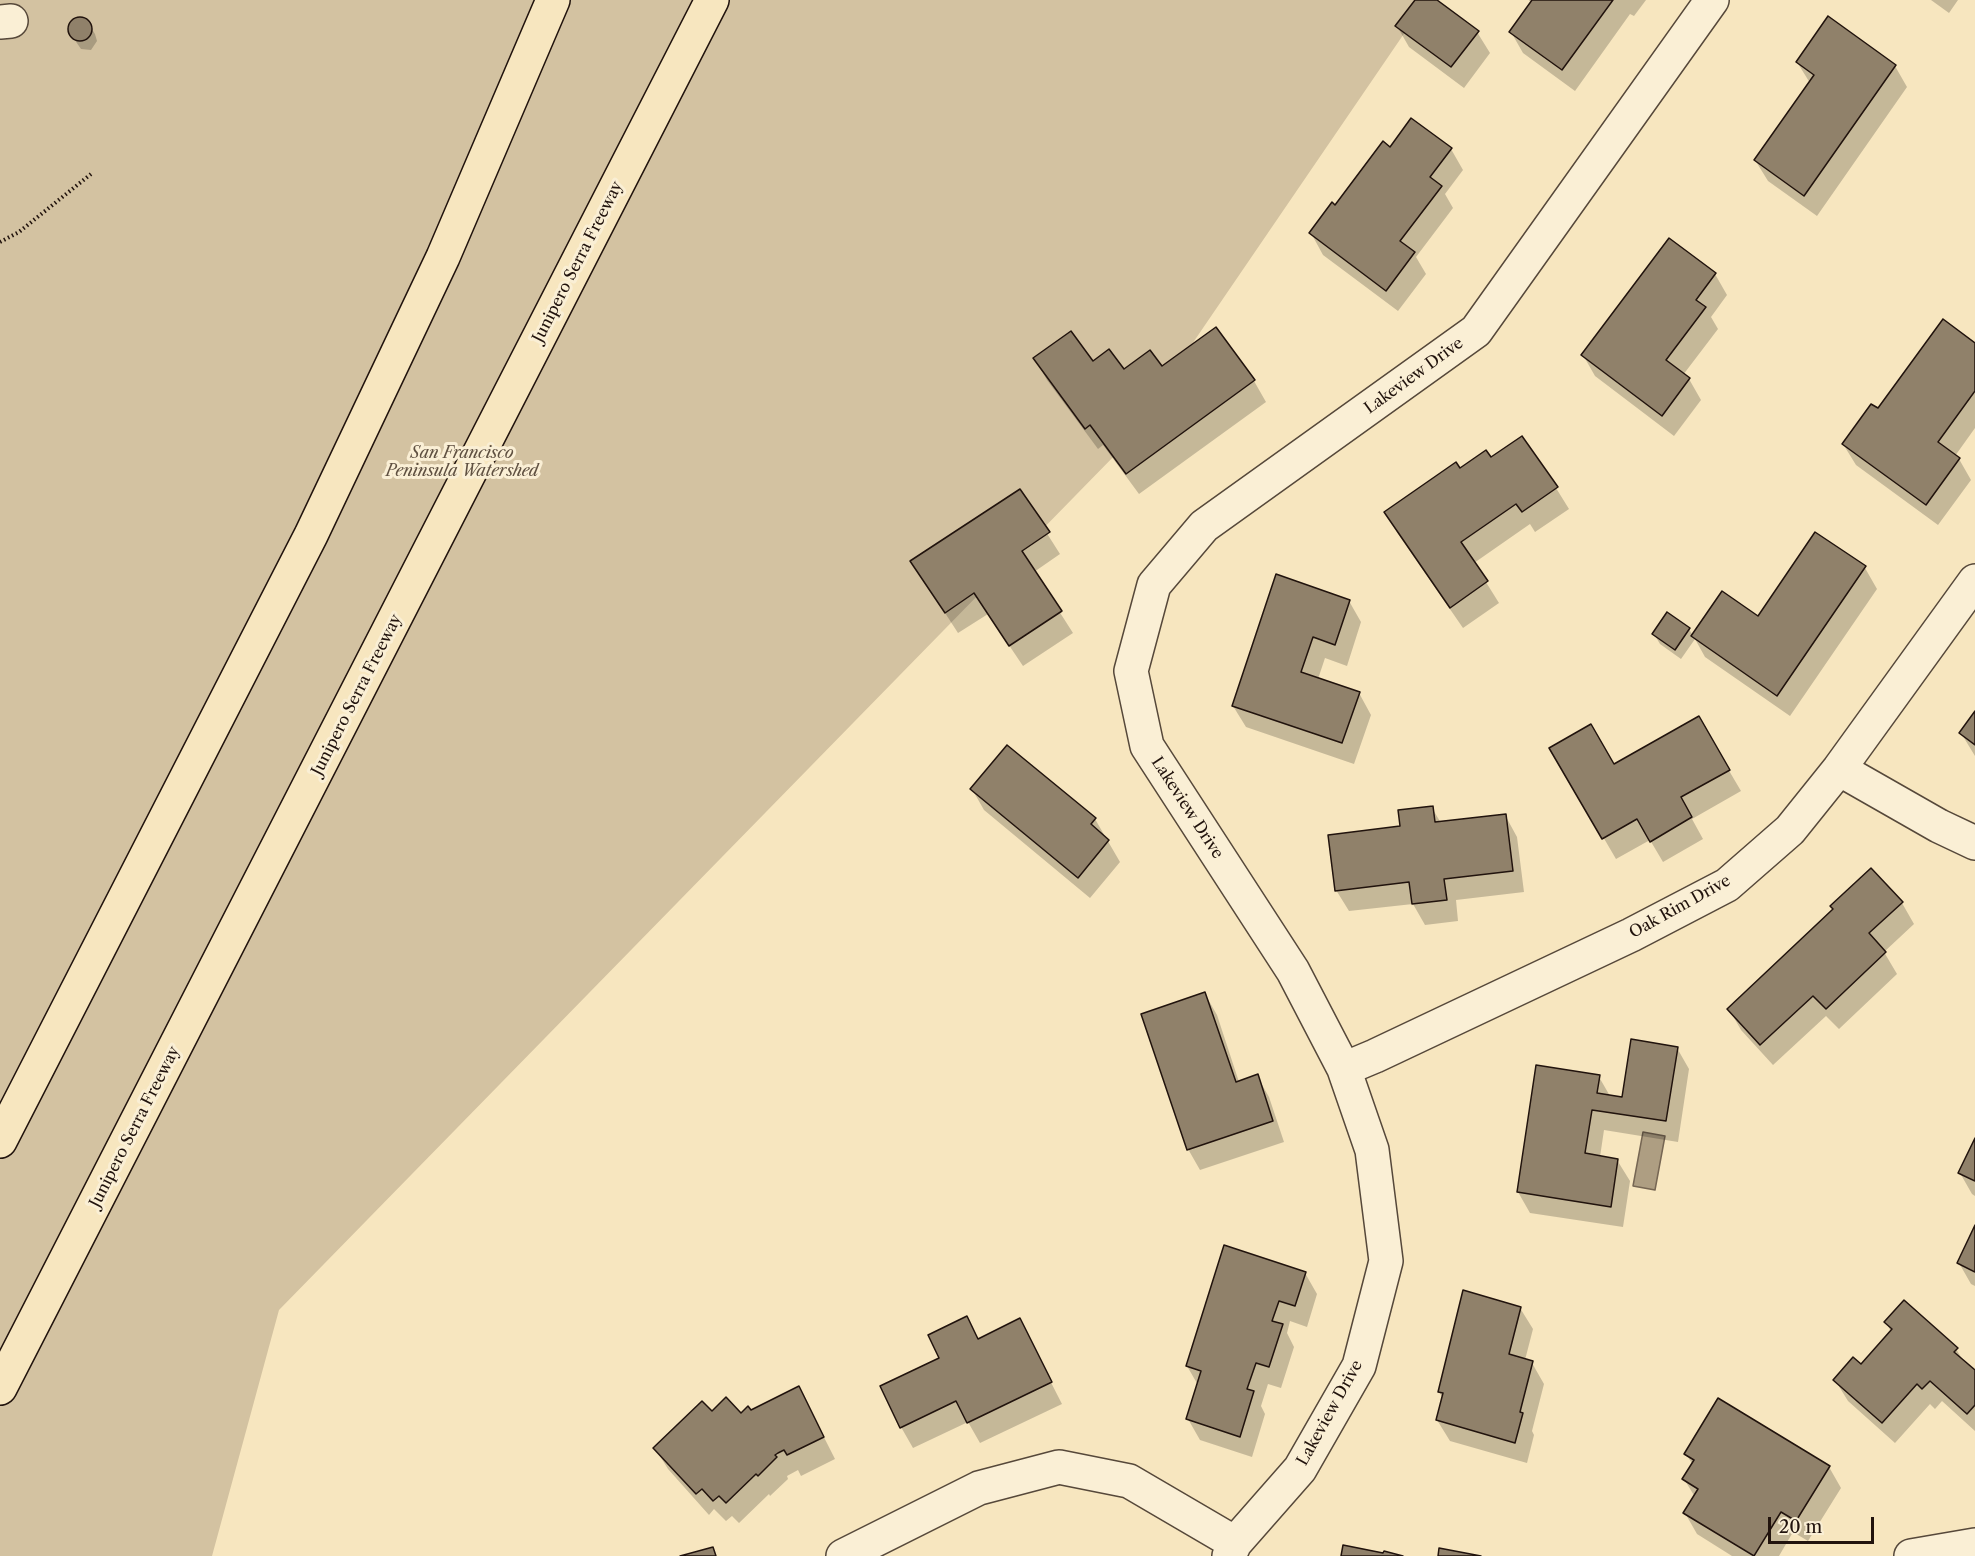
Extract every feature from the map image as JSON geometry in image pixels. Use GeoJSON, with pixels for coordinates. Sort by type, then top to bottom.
{"type":"FeatureCollection","features":[{"type":"Feature","properties":{"kind":"highway"},"geometry":{"type":"LineString","coordinates":[[0,1141],[311,535],[378,396],[474,186],[553,0]]}},
{"type":"Feature","properties":{"kind":"highway","name":"Junipero Serra Freeway"},"geometry":{"type":"LineString","coordinates":[[0,1388],[712,0]]}},
{"type":"Feature","properties":{"kind":"street","name":"Lakeview Drive"},"geometry":{"type":"LineString","coordinates":[[1232,1549],[1300,1469],[1359,1366],[1386,1261],[1372,1150],[1344,1069],[1293,971],[1147,746],[1131,671],[1154,585],[1204,526],[1476,331],[1712,0]]}},
{"type":"Feature","properties":{"kind":"street","name":"Oak Rim Drive"},"geometry":{"type":"LineString","coordinates":[[1344,1069],[1631,935],[1727,885],[1790,830],[1839,770],[1975,580]]}},
{"type":"Feature","properties":{"kind":"street"},"geometry":{"type":"LineString","coordinates":[[1839,770],[1938,826],[1975,843]]}},
{"type":"Feature","properties":{"kind":"street"},"geometry":{"type":"LineString","coordinates":[[843,1556],[979,1488],[1059,1467],[1129,1481],[1232,1549]]}},
{"type":"Feature","properties":{"kind":"street"},"geometry":{"type":"LineString","coordinates":[[1911,1556],[1975,1545]]}},
{"type":"Feature","properties":{"kind":"path"},"geometry":{"type":"LineString","coordinates":[[0,242],[19,232],[91,174]]}},
{"type":"Feature","properties":{"kind":"green space","name":"San Francisco Peninsula Watershed"},"geometry":{"type":"Polygon","coordinates":[[[0,0],[1427,0],[1119,451],[279,1310],[212,1556],[0,1556],[0,0]]]}},
{"type":"Feature","properties":{"kind":"shaded area"},"geometry":{"type":"Polygon","coordinates":[[[1643,1132],[1665,1136],[1655,1190],[1633,1186],[1643,1132]]]}},
{"type":"Feature","properties":{"kind":"building"},"geometry":{"type":"Polygon","coordinates":[[[1415,0],[1437,0],[1479,31],[1451,67],[1395,26],[1415,0]]]}},
{"type":"Feature","properties":{"kind":"building"},"geometry":{"type":"Polygon","coordinates":[[[1532,0],[1613,0],[1562,70],[1509,32],[1532,0]]]}},
{"type":"Feature","properties":{"kind":"building"},"geometry":{"type":"Polygon","coordinates":[[[1828,16],[1896,65],[1804,196],[1754,160],[1814,75],[1796,62],[1828,16]]]}},
{"type":"Feature","properties":{"kind":"building"},"geometry":{"type":"Polygon","coordinates":[[[80,17],[85,18],[91,24],[91,34],[85,40],[80,41],[75,40],[69,34],[68,29],[69,24],[75,18],[80,17]]]}},
{"type":"Feature","properties":{"kind":"building"},"geometry":{"type":"Polygon","coordinates":[[[1411,118],[1452,148],[1430,177],[1442,186],[1400,241],[1415,252],[1386,291],[1309,233],[1332,202],[1335,205],[1383,141],[1390,147],[1411,118]]]}},
{"type":"Feature","properties":{"kind":"building"},"geometry":{"type":"Polygon","coordinates":[[[1669,238],[1716,273],[1696,300],[1706,307],[1666,360],[1690,378],[1662,416],[1581,355],[1669,238]]]}},
{"type":"Feature","properties":{"kind":"building"},"geometry":{"type":"Polygon","coordinates":[[[1943,319],[1975,343],[1975,391],[1938,442],[1960,458],[1926,505],[1842,444],[1871,404],[1878,408],[1943,319]]]}},
{"type":"Feature","properties":{"kind":"building"},"geometry":{"type":"Polygon","coordinates":[[[1216,327],[1255,380],[1126,474],[1090,425],[1085,429],[1033,358],[1071,331],[1093,361],[1109,349],[1124,369],[1150,350],[1162,366],[1216,327]]]}},
{"type":"Feature","properties":{"kind":"building"},"geometry":{"type":"Polygon","coordinates":[[[1522,436],[1558,487],[1522,512],[1516,504],[1461,542],[1488,581],[1450,608],[1384,512],[1456,462],[1460,468],[1486,450],[1491,457],[1522,436]]]}},
{"type":"Feature","properties":{"kind":"building"},"geometry":{"type":"Polygon","coordinates":[[[1020,489],[1050,532],[1022,551],[1062,611],[1009,646],[974,593],[945,613],[910,561],[1020,489]]]}},
{"type":"Feature","properties":{"kind":"building"},"geometry":{"type":"Polygon","coordinates":[[[1815,532],[1866,566],[1777,696],[1691,636],[1722,591],[1758,616],[1815,532]]]}},
{"type":"Feature","properties":{"kind":"building"},"geometry":{"type":"Polygon","coordinates":[[[1276,574],[1350,600],[1335,645],[1313,637],[1301,672],[1360,692],[1342,743],[1232,706],[1276,574]]]}},
{"type":"Feature","properties":{"kind":"building"},"geometry":{"type":"Polygon","coordinates":[[[1667,612],[1690,628],[1675,650],[1652,634],[1667,612]]]}},
{"type":"Feature","properties":{"kind":"building"},"geometry":{"type":"Polygon","coordinates":[[[1975,711],[1975,745],[1959,733],[1975,711]]]}},
{"type":"Feature","properties":{"kind":"building"},"geometry":{"type":"Polygon","coordinates":[[[1699,716],[1730,770],[1681,797],[1692,817],[1650,842],[1637,819],[1602,839],[1549,748],[1591,724],[1614,764],[1699,716]]]}},
{"type":"Feature","properties":{"kind":"building"},"geometry":{"type":"Polygon","coordinates":[[[1007,745],[1096,818],[1091,824],[1109,840],[1078,878],[970,789],[1007,745]]]}},
{"type":"Feature","properties":{"kind":"building"},"geometry":{"type":"Polygon","coordinates":[[[1433,806],[1435,822],[1506,814],[1513,871],[1444,879],[1447,900],[1412,904],[1409,882],[1335,891],[1328,835],[1400,826],[1398,810],[1433,806]]]}},
{"type":"Feature","properties":{"kind":"building"},"geometry":{"type":"Polygon","coordinates":[[[1871,868],[1903,902],[1869,933],[1886,952],[1826,1009],[1813,996],[1760,1045],[1727,1009],[1833,909],[1830,906],[1871,868]]]}},
{"type":"Feature","properties":{"kind":"building"},"geometry":{"type":"Polygon","coordinates":[[[1205,992],[1236,1082],[1258,1074],[1273,1121],[1187,1150],[1141,1014],[1205,992]]]}},
{"type":"Feature","properties":{"kind":"building"},"geometry":{"type":"Polygon","coordinates":[[[1631,1039],[1678,1047],[1666,1121],[1592,1110],[1585,1153],[1618,1159],[1611,1207],[1517,1192],[1536,1065],[1600,1075],[1597,1093],[1622,1097],[1631,1039]]]}},
{"type":"Feature","properties":{"kind":"building"},"geometry":{"type":"Polygon","coordinates":[[[1975,1138],[1975,1181],[1958,1173],[1975,1138]]]}},
{"type":"Feature","properties":{"kind":"building"},"geometry":{"type":"Polygon","coordinates":[[[1975,1225],[1975,1272],[1957,1263],[1975,1225]]]}},
{"type":"Feature","properties":{"kind":"building"},"geometry":{"type":"Polygon","coordinates":[[[1224,1245],[1306,1272],[1295,1306],[1279,1301],[1272,1321],[1283,1324],[1269,1367],[1256,1363],[1247,1389],[1254,1391],[1240,1437],[1186,1419],[1201,1371],[1186,1366],[1224,1245]]]}},
{"type":"Feature","properties":{"kind":"building"},"geometry":{"type":"Polygon","coordinates":[[[1463,1290],[1521,1307],[1509,1354],[1533,1361],[1515,1443],[1436,1420],[1443,1393],[1438,1392],[1463,1290]]]}},
{"type":"Feature","properties":{"kind":"building"},"geometry":{"type":"Polygon","coordinates":[[[1904,1300],[1958,1348],[1954,1352],[1975,1370],[1975,1405],[1967,1414],[1930,1381],[1922,1389],[1917,1384],[1882,1423],[1833,1380],[1853,1357],[1861,1364],[1892,1329],[1884,1322],[1904,1300]]]}},
{"type":"Feature","properties":{"kind":"building"},"geometry":{"type":"Polygon","coordinates":[[[967,1316],[978,1339],[1020,1318],[1052,1382],[967,1423],[956,1401],[900,1428],[880,1386],[939,1358],[928,1335],[967,1316]]]}},
{"type":"Feature","properties":{"kind":"building"},"geometry":{"type":"Polygon","coordinates":[[[799,1386],[824,1437],[787,1455],[784,1450],[775,1455],[777,1457],[758,1476],[756,1474],[726,1503],[719,1496],[713,1501],[702,1489],[696,1494],[653,1448],[702,1401],[712,1411],[726,1397],[741,1413],[748,1406],[751,1410],[799,1386]]]}},
{"type":"Feature","properties":{"kind":"building"},"geometry":{"type":"Polygon","coordinates":[[[1718,1398],[1830,1466],[1796,1521],[1781,1512],[1754,1556],[1683,1513],[1698,1489],[1682,1479],[1694,1460],[1684,1454],[1718,1398]]]}},
{"type":"Feature","properties":{"kind":"building"},"geometry":{"type":"Polygon","coordinates":[[[1343,1545],[1383,1553],[1384,1551],[1403,1556],[1341,1556],[1343,1545]]]}},
{"type":"Feature","properties":{"kind":"building"},"geometry":{"type":"Polygon","coordinates":[[[713,1547],[716,1556],[680,1556],[713,1547]]]}},
{"type":"Feature","properties":{"kind":"building"},"geometry":{"type":"Polygon","coordinates":[[[1439,1548],[1481,1556],[1438,1556],[1439,1548]]]}}]}
